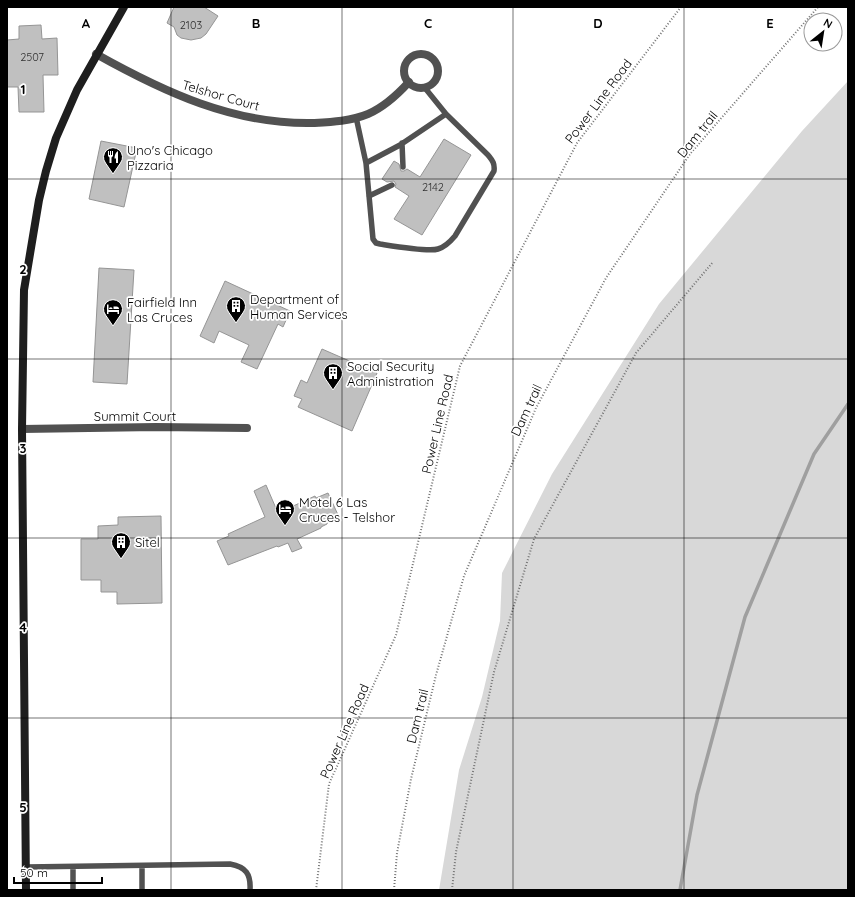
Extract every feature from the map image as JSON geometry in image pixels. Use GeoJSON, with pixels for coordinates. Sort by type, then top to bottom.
{"type":"FeatureCollection","features":[{"type":"Feature","properties":{"kind":"main road"},"geometry":{"type":"LineString","coordinates":[[26,890],[22,429],[24,290],[39,200],[56,138],[77,90],[96,54],[124,7]]}},
{"type":"Feature","properties":{"kind":"street","name":"Telshor Court"},"geometry":{"type":"LineString","coordinates":[[96,54],[142,79],[181,97],[259,120],[294,124],[337,122],[368,113],[397,94],[408,82]]}},
{"type":"Feature","properties":{"kind":"street"},"geometry":{"type":"LineString","coordinates":[[418,54],[429,56],[434,59],[437,64],[438,75],[433,84],[425,88],[416,87],[408,82],[404,72],[408,60],[418,54]]}},
{"type":"Feature","properties":{"kind":"street","name":"Summit Court"},"geometry":{"type":"LineString","coordinates":[[22,429],[156,427],[247,428]]}},
{"type":"Feature","properties":{"kind":"lane"},"geometry":{"type":"LineString","coordinates":[[356,117],[366,163],[373,239],[376,243],[436,250],[449,243],[455,236],[490,177],[494,167],[494,162],[446,114],[425,88]]}},
{"type":"Feature","properties":{"kind":"lane"},"geometry":{"type":"LineString","coordinates":[[366,163],[402,143],[446,114]]}},
{"type":"Feature","properties":{"kind":"lane"},"geometry":{"type":"LineString","coordinates":[[402,143],[403,167]]}},
{"type":"Feature","properties":{"kind":"lane"},"geometry":{"type":"LineString","coordinates":[[369,196],[392,185]]}},
{"type":"Feature","properties":{"kind":"lane"},"geometry":{"type":"LineString","coordinates":[[26,867],[235,865],[244,869],[249,876],[250,890]]}},
{"type":"Feature","properties":{"kind":"lane"},"geometry":{"type":"LineString","coordinates":[[142,866],[142,890]]}},
{"type":"Feature","properties":{"kind":"lane"},"geometry":{"type":"LineString","coordinates":[[73,867],[73,890]]}},
{"type":"Feature","properties":{"kind":"path","name":"Power Line Road"},"geometry":{"type":"LineString","coordinates":[[316,890],[330,784],[396,635],[460,366],[577,143],[681,7]]}},
{"type":"Feature","properties":{"kind":"path","name":"Dam trail"},"geometry":{"type":"LineString","coordinates":[[394,890],[398,853],[411,779],[436,676],[464,576],[536,408],[606,278],[690,154],[818,7]]}},
{"type":"Feature","properties":{"kind":"path"},"geometry":{"type":"LineString","coordinates":[[452,890],[456,852],[494,672],[534,539],[636,353],[713,262]]}},
{"type":"Feature","properties":{"kind":"shaded area"},"geometry":{"type":"Polygon","coordinates":[[[848,81],[848,890],[439,890],[459,770],[482,697],[500,621],[502,573],[552,474],[659,304],[802,131],[848,81]]]}},
{"type":"Feature","properties":{"kind":"building"},"geometry":{"type":"Polygon","coordinates":[[[174,7],[204,7],[218,16],[206,34],[201,38],[191,40],[181,38],[177,35],[174,27],[167,23],[174,7]]]}},
{"type":"Feature","properties":{"kind":"building"},"geometry":{"type":"Polygon","coordinates":[[[41,25],[42,39],[57,38],[58,75],[43,75],[44,112],[19,112],[18,87],[7,87],[7,40],[19,39],[19,26],[41,25]]]}},
{"type":"Feature","properties":{"kind":"building"},"geometry":{"type":"Polygon","coordinates":[[[444,139],[471,155],[422,235],[394,219],[409,196],[395,187],[396,184],[394,181],[387,182],[382,179],[394,161],[399,164],[401,171],[407,169],[420,177],[444,139]]]}},
{"type":"Feature","properties":{"kind":"building","name":"Uno's Chicago Pizzaria"},"geometry":{"type":"Polygon","coordinates":[[[101,141],[137,148],[124,207],[89,199],[101,141]]]}},
{"type":"Feature","properties":{"kind":"building","name":"Fairfield Inn Las Cruces"},"geometry":{"type":"Polygon","coordinates":[[[99,268],[134,270],[127,384],[93,382],[99,268]]]}},
{"type":"Feature","properties":{"kind":"building","name":"Department of Human Services"},"geometry":{"type":"Polygon","coordinates":[[[225,281],[290,311],[283,327],[278,324],[257,369],[241,362],[249,345],[219,331],[214,343],[200,336],[225,281]]]}},
{"type":"Feature","properties":{"kind":"building","name":"Social Security Administration"},"geometry":{"type":"Polygon","coordinates":[[[322,349],[377,373],[352,431],[298,407],[302,399],[294,396],[301,380],[307,383],[322,349]]]}},
{"type":"Feature","properties":{"kind":"building","name":"Motel 6 Las Cruces - Telshor"},"geometry":{"type":"Polygon","coordinates":[[[266,485],[278,513],[315,496],[316,498],[328,493],[339,517],[321,528],[297,539],[302,548],[292,552],[288,543],[228,565],[217,541],[229,536],[228,534],[265,517],[254,491],[266,485]]]}},
{"type":"Feature","properties":{"kind":"building","name":"Sitel"},"geometry":{"type":"Polygon","coordinates":[[[161,516],[162,603],[117,604],[117,592],[101,592],[101,580],[81,580],[81,539],[98,539],[98,526],[118,525],[118,517],[161,516]]]}},
{"type":"Feature","properties":{"kind":"waterway"},"geometry":{"type":"LineString","coordinates":[[680,890],[697,795],[745,617],[814,454],[848,404]]}},
{"type":"Feature","properties":{"kind":"place","name":"Uno's Chicago Pizzaria"},"geometry":{"type":"Point","coordinates":[113,174]}},
{"type":"Feature","properties":{"kind":"place","name":"Department of Human Services"},"geometry":{"type":"Point","coordinates":[236,323]}},
{"type":"Feature","properties":{"kind":"place","name":"Fairfield Inn Las Cruces"},"geometry":{"type":"Point","coordinates":[113,326]}},
{"type":"Feature","properties":{"kind":"place","name":"Social Security Administration"},"geometry":{"type":"Point","coordinates":[333,390]}},
{"type":"Feature","properties":{"kind":"place","name":"Motel 6 Las Cruces - Telshor"},"geometry":{"type":"Point","coordinates":[285,526]}},
{"type":"Feature","properties":{"kind":"place","name":"Sitel"},"geometry":{"type":"Point","coordinates":[121,559]}}]}
